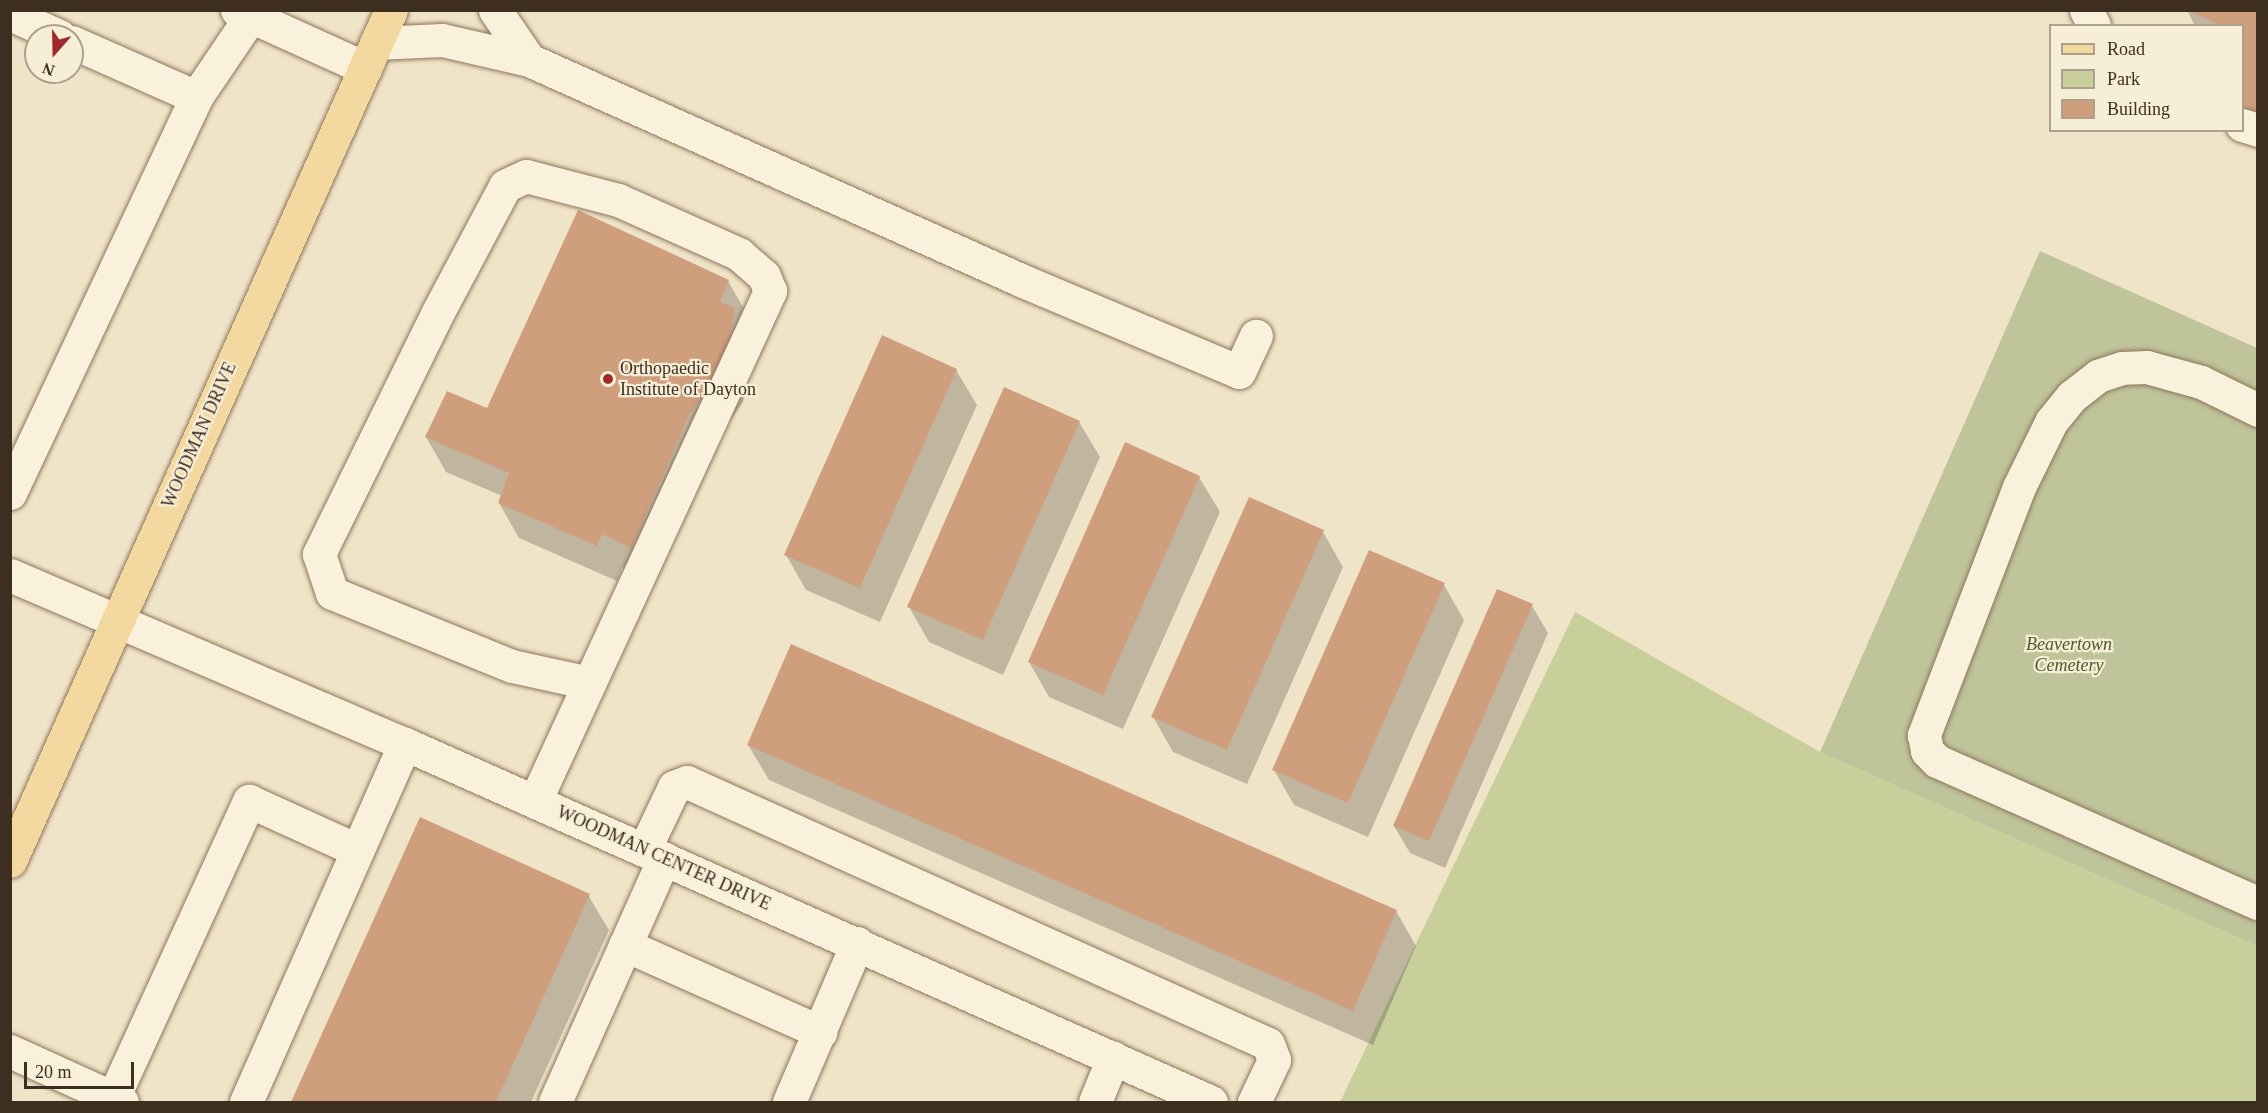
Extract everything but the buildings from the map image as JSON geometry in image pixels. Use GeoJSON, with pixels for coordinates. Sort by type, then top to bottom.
{"type":"FeatureCollection","features":[{"type":"Feature","properties":{"kind":"main road","name":"WOODMAN DRIVE"},"geometry":{"type":"LineString","coordinates":[[10,861],[115,620],[391,10]]}},
{"type":"Feature","properties":{"kind":"street"},"geometry":{"type":"LineString","coordinates":[[495,10],[529,60]]}},
{"type":"Feature","properties":{"kind":"street"},"geometry":{"type":"LineString","coordinates":[[2086,10],[2093,24]]}},
{"type":"Feature","properties":{"kind":"street"},"geometry":{"type":"LineString","coordinates":[[10,493],[196,97],[248,13],[370,55],[442,40],[529,60],[1023,281],[1239,372],[1256,336]]}},
{"type":"Feature","properties":{"kind":"street"},"geometry":{"type":"LineString","coordinates":[[10,14],[32,24]]}},
{"type":"Feature","properties":{"kind":"street"},"geometry":{"type":"LineString","coordinates":[[84,47],[196,97]]}},
{"type":"Feature","properties":{"kind":"street"},"geometry":{"type":"LineString","coordinates":[[535,801],[770,291],[764,276],[739,254],[618,200],[526,176],[505,186],[438,312],[319,555],[332,593],[513,666],[589,683]]}},
{"type":"Feature","properties":{"kind":"street"},"geometry":{"type":"LineString","coordinates":[[2258,410],[2201,382],[2147,367],[2122,368],[2098,376],[2072,396],[2051,422],[2019,487],[1924,735],[1927,750],[1937,761],[2258,903]]}},
{"type":"Feature","properties":{"kind":"street","name":"WOODMAN CENTER DRIVE"},"geometry":{"type":"LineString","coordinates":[[10,574],[535,801],[1211,1102]]}},
{"type":"Feature","properties":{"kind":"street"},"geometry":{"type":"LineString","coordinates":[[246,1102],[405,744]]}},
{"type":"Feature","properties":{"kind":"street"},"geometry":{"type":"LineString","coordinates":[[555,1102],[625,945],[674,787],[687,782],[1268,1044],[1274,1059],[1254,1102]]}},
{"type":"Feature","properties":{"kind":"street"},"geometry":{"type":"LineString","coordinates":[[10,1051],[72,1092],[118,1100],[249,801],[357,850]]}},
{"type":"Feature","properties":{"kind":"street"},"geometry":{"type":"LineString","coordinates":[[789,1102],[857,943]]}},
{"type":"Feature","properties":{"kind":"street"},"geometry":{"type":"LineString","coordinates":[[625,945],[820,1032]]}},
{"type":"Feature","properties":{"kind":"street"},"geometry":{"type":"LineString","coordinates":[[1095,1102],[1113,1058]]}},
{"type":"Feature","properties":{"kind":"green space","name":"Beavertown Cemetery"},"geometry":{"type":"Polygon","coordinates":[[[2040,251],[2257,348],[2257,946],[1820,752],[2040,251]]]}},
{"type":"Feature","properties":{"kind":"green space"},"geometry":{"type":"Polygon","coordinates":[[[1575,612],[1820,752],[2257,946],[2257,1102],[1340,1102],[1575,612]]]}},
{"type":"Feature","properties":{"kind":"place","name":"Orthopaedic Institute of Dayton"},"geometry":{"type":"Point","coordinates":[608,379]}}]}
